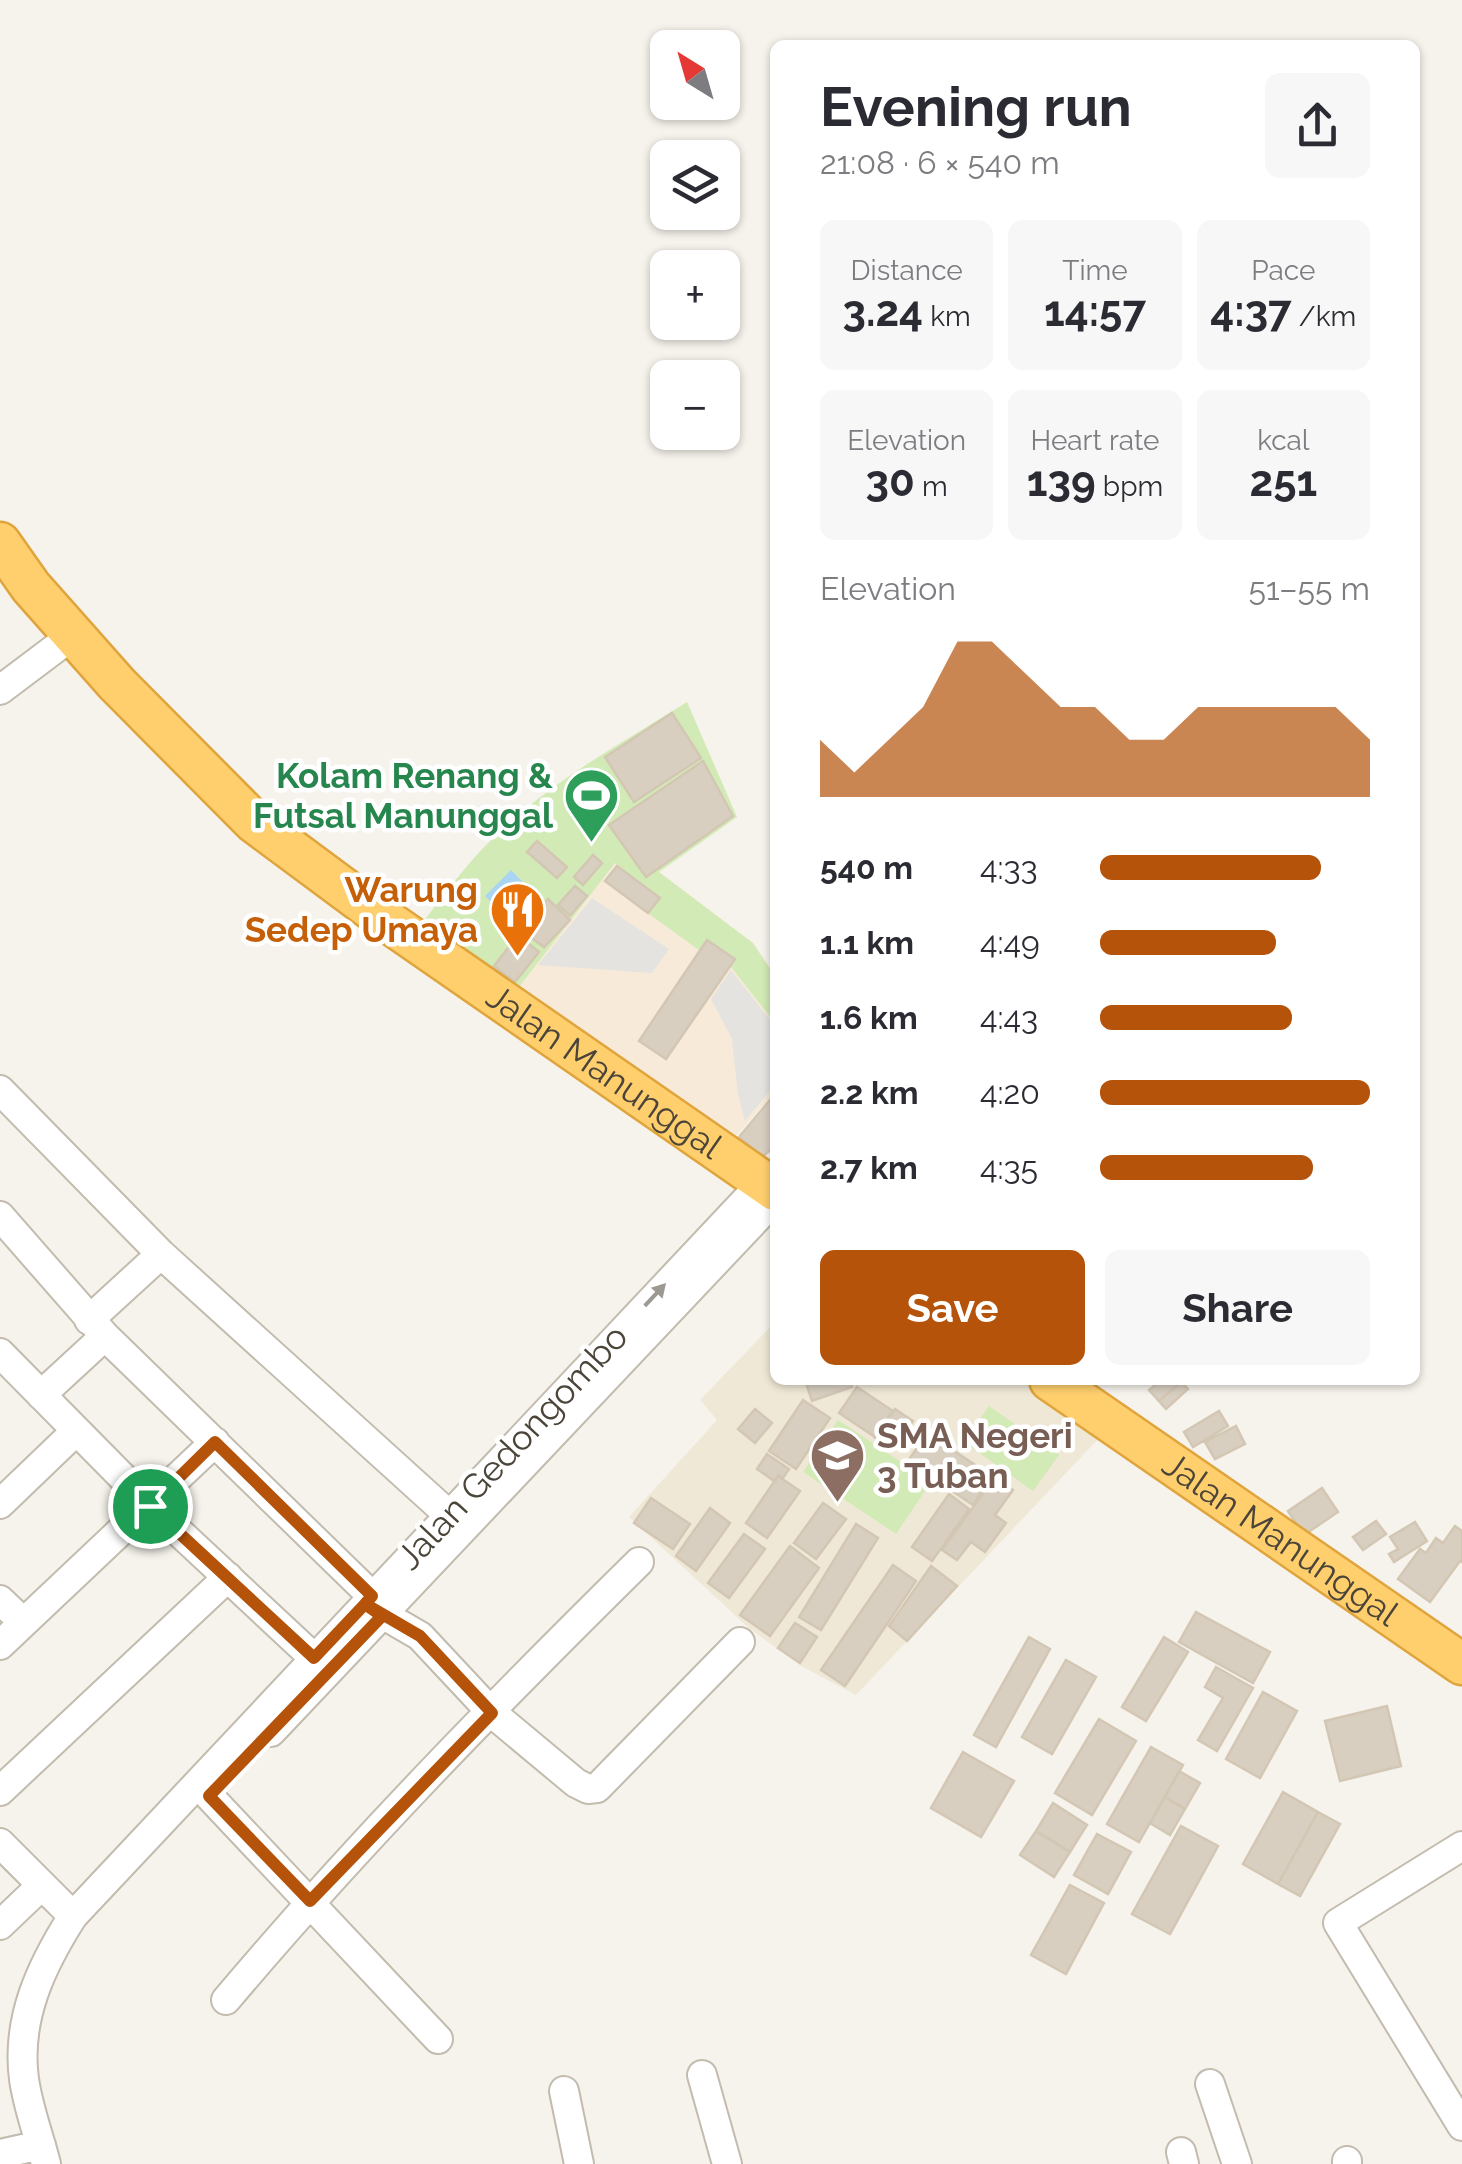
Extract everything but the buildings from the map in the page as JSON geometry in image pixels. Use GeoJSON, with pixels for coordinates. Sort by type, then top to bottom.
{"type":"FeatureCollection","features":[{"type":"Feature","properties":{"kind":"highway","name":"Jalan Manunggal"},"geometry":{"type":"LineString","coordinates":[[0,543],[73,635],[208,779],[266,831],[390,923],[770,1189]]}},
{"type":"Feature","properties":{"kind":"highway","name":"Jalan Manunggal"},"geometry":{"type":"LineString","coordinates":[[1057,1385],[1462,1664]]}},
{"type":"Feature","properties":{"kind":"street"},"geometry":{"type":"LineString","coordinates":[[0,690],[73,635]]}},
{"type":"Feature","properties":{"kind":"street"},"geometry":{"type":"LineString","coordinates":[[0,1090],[162,1254],[448,1514]]}},
{"type":"Feature","properties":{"kind":"street","name":"Jalan Gedongombo"},"geometry":{"type":"LineString","coordinates":[[49,2158],[12,2080],[54,1981],[76,1941],[209,1796],[448,1514],[770,1191]]}},
{"type":"Feature","properties":{"kind":"street","name":"Jalan Gedongombo"},"geometry":{"type":"LineString","coordinates":[[49,2158],[28,2009],[40,1975],[73,1916],[314,1658],[373,1605],[770,1191]]}},
{"type":"Feature","properties":{"kind":"street"},"geometry":{"type":"LineString","coordinates":[[0,1216],[97,1328],[215,1442],[373,1605],[420,1636],[492,1713],[576,1783],[588,1789],[598,1788],[740,1642]]}},
{"type":"Feature","properties":{"kind":"street"},"geometry":{"type":"LineString","coordinates":[[41,1395],[162,1254]]}},
{"type":"Feature","properties":{"kind":"street"},"geometry":{"type":"LineString","coordinates":[[4,1366],[41,1395],[150,1506],[314,1658]]}},
{"type":"Feature","properties":{"kind":"street"},"geometry":{"type":"LineString","coordinates":[[0,1504],[76,1431]]}},
{"type":"Feature","properties":{"kind":"street"},"geometry":{"type":"LineString","coordinates":[[0,1644],[215,1442]]}},
{"type":"Feature","properties":{"kind":"street"},"geometry":{"type":"LineString","coordinates":[[226,2000],[310,1901],[639,1562]]}},
{"type":"Feature","properties":{"kind":"street"},"geometry":{"type":"LineString","coordinates":[[0,1791],[228,1577]]}},
{"type":"Feature","properties":{"kind":"street"},"geometry":{"type":"LineString","coordinates":[[0,1600],[23,1622]]}},
{"type":"Feature","properties":{"kind":"street"},"geometry":{"type":"LineString","coordinates":[[209,1796],[438,2040]]}},
{"type":"Feature","properties":{"kind":"street"},"geometry":{"type":"LineString","coordinates":[[0,1843],[73,1916]]}},
{"type":"Feature","properties":{"kind":"street"},"geometry":{"type":"LineString","coordinates":[[1462,1846],[1338,1922],[1462,2126]]}},
{"type":"Feature","properties":{"kind":"street"},"geometry":{"type":"LineString","coordinates":[[0,1925],[41,1886]]}},
{"type":"Feature","properties":{"kind":"street"},"geometry":{"type":"LineString","coordinates":[[0,2044],[33,2029]]}},
{"type":"Feature","properties":{"kind":"street"},"geometry":{"type":"LineString","coordinates":[[702,2074],[727,2164]]}},
{"type":"Feature","properties":{"kind":"street"},"geometry":{"type":"LineString","coordinates":[[1210,2084],[1236,2164]]}},
{"type":"Feature","properties":{"kind":"street"},"geometry":{"type":"LineString","coordinates":[[564,2091],[579,2164]]}},
{"type":"Feature","properties":{"kind":"street"},"geometry":{"type":"LineString","coordinates":[[0,2154],[49,2158]]}},
{"type":"Feature","properties":{"kind":"shaded area"},"geometry":{"type":"Polygon","coordinates":[[[616,861],[753,943],[770,968],[770,1098],[736,1136],[519,987],[616,861]]]}},
{"type":"Feature","properties":{"kind":"shaded area"},"geometry":{"type":"Polygon","coordinates":[[[592,898],[669,949],[652,973],[538,965],[592,898]]]}},
{"type":"Feature","properties":{"kind":"shaded area"},"geometry":{"type":"Polygon","coordinates":[[[731,970],[770,1020],[770,1091],[745,1121],[732,1039],[711,999],[731,970]]]}},
{"type":"Feature","properties":{"kind":"shaded area","name":"SMA Negeri 3 Tuban"},"geometry":{"type":"Polygon","coordinates":[[[770,1327],[770,1385],[1027,1385],[1101,1436],[856,1695],[801,1666],[750,1629],[629,1517],[717,1420],[700,1400],[770,1327]]]}},
{"type":"Feature","properties":{"kind":"green space","name":"Kolam Renang & Futsal Manunggal"},"geometry":{"type":"Polygon","coordinates":[[[687,702],[737,817],[659,872],[753,943],[770,968],[770,1017],[731,967],[736,958],[708,940],[699,950],[649,914],[661,898],[615,863],[519,987],[423,922],[492,839],[585,765],[687,702]]]}},
{"type":"Feature","properties":{"kind":"green space"},"geometry":{"type":"Polygon","coordinates":[[[989,1406],[1059,1455],[1033,1491],[964,1442],[989,1406]]]}},
{"type":"Feature","properties":{"kind":"green space"},"geometry":{"type":"Polygon","coordinates":[[[838,1420],[931,1482],[896,1534],[803,1472],[838,1420]]]}},
{"type":"Feature","properties":{"kind":"water"},"geometry":{"type":"Polygon","coordinates":[[[511,870],[543,903],[518,929],[485,896],[511,870]]]}},
{"type":"Feature","properties":{"kind":"place","name":"Kolam Renang & Futsal Manunggal"},"geometry":{"type":"Point","coordinates":[592,845]}},
{"type":"Feature","properties":{"kind":"place","name":"Warung Sedep Umaya"},"geometry":{"type":"Point","coordinates":[517,959]}},
{"type":"Feature","properties":{"kind":"place","name":"SMA Negeri 3 Tuban"},"geometry":{"type":"Point","coordinates":[838,1505]}},
{"type":"Feature","properties":{"kind":"route"},"geometry":{"type":"LineString","coordinates":[[150,1506],[215,1442],[372,1596],[365,1604],[420,1636],[492,1713],[310,1901],[209,1796],[382,1616],[365,1604],[314,1658],[150,1506]]}}]}
